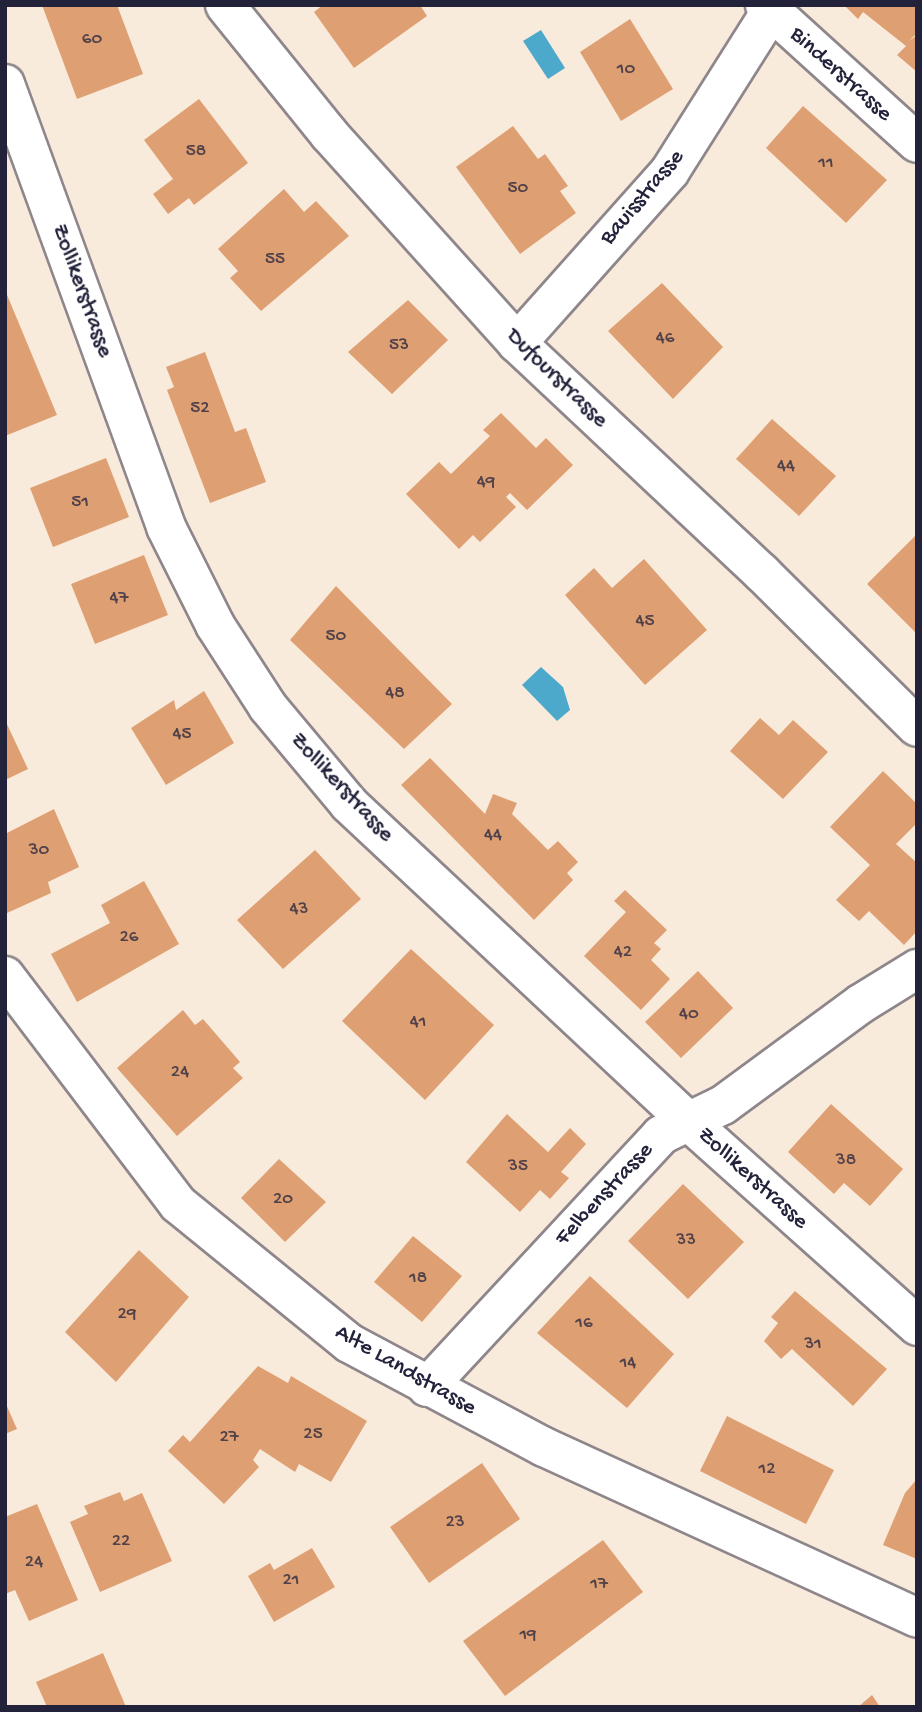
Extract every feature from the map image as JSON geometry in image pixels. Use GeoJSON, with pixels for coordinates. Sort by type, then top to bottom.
{"type":"FeatureCollection","features":[{"type":"Feature","properties":{"kind":"street","name":"Dufourstrasse"},"geometry":{"type":"LineString","coordinates":[[225,5],[329,134],[517,343],[762,573],[917,727]]}},
{"type":"Feature","properties":{"kind":"street","name":"Bauisstrasse"},"geometry":{"type":"LineString","coordinates":[[517,343],[670,171],[770,8]]}},
{"type":"Feature","properties":{"kind":"street","name":"Binderstrasse"},"geometry":{"type":"LineString","coordinates":[[770,8],[917,143]]}},
{"type":"Feature","properties":{"kind":"street","name":"Zollikerstrasse"},"geometry":{"type":"LineString","coordinates":[[5,84],[166,527],[215,625],[268,708],[349,804],[687,1120],[917,1326]]}},
{"type":"Feature","properties":{"kind":"street","name":"Felbenstrasse"},"geometry":{"type":"LineString","coordinates":[[427,1387],[661,1135],[687,1120],[723,1105],[862,1003],[917,969]]}},
{"type":"Feature","properties":{"kind":"street","name":"Alte Landstrasse"},"geometry":{"type":"LineString","coordinates":[[5,976],[178,1204],[349,1343],[427,1387],[544,1447],[917,1618]]}},
{"type":"Feature","properties":{"kind":"water"},"geometry":{"type":"Polygon","coordinates":[[[541,30],[565,68],[548,79],[523,41],[541,30]]]}},
{"type":"Feature","properties":{"kind":"water"},"geometry":{"type":"Polygon","coordinates":[[[541,667],[563,687],[570,710],[557,721],[522,685],[541,667]]]}},
{"type":"Feature","properties":{"kind":"building"},"geometry":{"type":"Polygon","coordinates":[[[42,5],[117,5],[143,74],[77,99],[42,5]]]}},
{"type":"Feature","properties":{"kind":"building"},"geometry":{"type":"Polygon","coordinates":[[[323,5],[420,5],[427,16],[354,68],[314,12],[323,5]]]}},
{"type":"Feature","properties":{"kind":"building"},"geometry":{"type":"Polygon","coordinates":[[[844,5],[917,5],[917,33],[909,41],[917,35],[917,72],[897,55],[906,46],[863,12],[858,19],[844,5]]]}},
{"type":"Feature","properties":{"kind":"building"},"geometry":{"type":"Polygon","coordinates":[[[630,19],[673,89],[621,121],[580,52],[630,19]]]}},
{"type":"Feature","properties":{"kind":"building"},"geometry":{"type":"Polygon","coordinates":[[[199,99],[248,163],[194,205],[189,198],[168,214],[153,194],[173,179],[144,140],[199,99]]]}},
{"type":"Feature","properties":{"kind":"building"},"geometry":{"type":"Polygon","coordinates":[[[803,106],[887,180],[846,223],[766,148],[803,106]]]}},
{"type":"Feature","properties":{"kind":"building"},"geometry":{"type":"Polygon","coordinates":[[[513,126],[538,159],[545,154],[568,186],[560,191],[576,213],[520,254],[456,167],[513,126]]]}},
{"type":"Feature","properties":{"kind":"building"},"geometry":{"type":"Polygon","coordinates":[[[284,189],[304,212],[316,201],[349,236],[261,311],[230,278],[238,271],[218,249],[284,189]]]}},
{"type":"Feature","properties":{"kind":"building"},"geometry":{"type":"Polygon","coordinates":[[[662,283],[723,347],[673,399],[608,331],[662,283]]]}},
{"type":"Feature","properties":{"kind":"building"},"geometry":{"type":"Polygon","coordinates":[[[5,290],[57,415],[5,436],[5,290]]]}},
{"type":"Feature","properties":{"kind":"building"},"geometry":{"type":"Polygon","coordinates":[[[408,300],[448,340],[392,394],[348,352],[408,300]]]}},
{"type":"Feature","properties":{"kind":"building"},"geometry":{"type":"Polygon","coordinates":[[[205,352],[235,432],[246,428],[266,482],[210,503],[167,390],[174,387],[166,367],[205,352]]]}},
{"type":"Feature","properties":{"kind":"building"},"geometry":{"type":"Polygon","coordinates":[[[501,413],[536,448],[546,438],[573,465],[527,510],[510,493],[506,497],[516,507],[480,542],[473,535],[459,549],[406,494],[439,462],[451,474],[490,436],[483,430],[501,413]]]}},
{"type":"Feature","properties":{"kind":"building"},"geometry":{"type":"Polygon","coordinates":[[[772,419],[836,476],[799,516],[736,459],[772,419]]]}},
{"type":"Feature","properties":{"kind":"building"},"geometry":{"type":"Polygon","coordinates":[[[106,458],[129,517],[53,547],[30,488],[106,458]]]}},
{"type":"Feature","properties":{"kind":"building"},"geometry":{"type":"Polygon","coordinates":[[[917,534],[917,634],[867,584],[917,534]]]}},
{"type":"Feature","properties":{"kind":"building"},"geometry":{"type":"Polygon","coordinates":[[[144,555],[168,615],[95,644],[71,584],[144,555]]]}},
{"type":"Feature","properties":{"kind":"building"},"geometry":{"type":"Polygon","coordinates":[[[644,559],[707,630],[645,685],[565,595],[594,568],[612,588],[644,559]]]}},
{"type":"Feature","properties":{"kind":"building"},"geometry":{"type":"Polygon","coordinates":[[[336,586],[452,704],[404,749],[290,640],[336,586]]]}},
{"type":"Feature","properties":{"kind":"building"},"geometry":{"type":"Polygon","coordinates":[[[204,691],[234,743],[166,785],[131,728],[174,700],[176,710],[204,691]]]}},
{"type":"Feature","properties":{"kind":"building"},"geometry":{"type":"Polygon","coordinates":[[[760,718],[779,735],[793,720],[828,752],[783,799],[730,751],[760,718]]]}},
{"type":"Feature","properties":{"kind":"building"},"geometry":{"type":"Polygon","coordinates":[[[5,720],[28,769],[5,780],[5,720]]]}},
{"type":"Feature","properties":{"kind":"building"},"geometry":{"type":"Polygon","coordinates":[[[430,758],[485,814],[493,794],[517,803],[512,814],[548,850],[558,841],[578,862],[567,873],[573,880],[534,920],[401,785],[430,758]]]}},
{"type":"Feature","properties":{"kind":"building"},"geometry":{"type":"Polygon","coordinates":[[[883,771],[917,804],[917,823],[896,844],[917,863],[917,931],[904,945],[869,911],[859,921],[836,900],[870,865],[830,827],[883,771]]]}},
{"type":"Feature","properties":{"kind":"building"},"geometry":{"type":"Polygon","coordinates":[[[54,809],[79,867],[48,882],[51,893],[7,913],[5,834],[54,809]]]}},
{"type":"Feature","properties":{"kind":"building"},"geometry":{"type":"Polygon","coordinates":[[[315,850],[361,899],[283,969],[237,920],[315,850]]]}},
{"type":"Feature","properties":{"kind":"building"},"geometry":{"type":"Polygon","coordinates":[[[144,881],[179,944],[77,1002],[51,954],[110,923],[101,905],[144,881]]]}},
{"type":"Feature","properties":{"kind":"building"},"geometry":{"type":"Polygon","coordinates":[[[625,890],[667,930],[654,943],[661,949],[651,960],[670,979],[641,1010],[584,956],[626,912],[614,901],[625,890]]]}},
{"type":"Feature","properties":{"kind":"building"},"geometry":{"type":"Polygon","coordinates":[[[411,949],[494,1025],[425,1100],[342,1021],[411,949]]]}},
{"type":"Feature","properties":{"kind":"building"},"geometry":{"type":"Polygon","coordinates":[[[698,971],[733,1008],[681,1058],[645,1022],[698,971]]]}},
{"type":"Feature","properties":{"kind":"building"},"geometry":{"type":"Polygon","coordinates":[[[183,1010],[195,1025],[203,1019],[240,1062],[233,1068],[243,1078],[177,1136],[117,1068],[183,1010]]]}},
{"type":"Feature","properties":{"kind":"building"},"geometry":{"type":"Polygon","coordinates":[[[831,1104],[903,1169],[870,1206],[844,1183],[834,1194],[788,1152],[831,1104]]]}},
{"type":"Feature","properties":{"kind":"building"},"geometry":{"type":"Polygon","coordinates":[[[507,1114],[548,1152],[570,1128],[586,1144],[561,1172],[569,1178],[550,1199],[540,1190],[520,1212],[466,1162],[507,1114]]]}},
{"type":"Feature","properties":{"kind":"building"},"geometry":{"type":"Polygon","coordinates":[[[279,1159],[326,1202],[285,1242],[241,1198],[279,1159]]]}},
{"type":"Feature","properties":{"kind":"building"},"geometry":{"type":"Polygon","coordinates":[[[683,1184],[744,1242],[688,1299],[628,1241],[683,1184]]]}},
{"type":"Feature","properties":{"kind":"building"},"geometry":{"type":"Polygon","coordinates":[[[413,1236],[462,1276],[422,1322],[374,1282],[413,1236]]]}},
{"type":"Feature","properties":{"kind":"building"},"geometry":{"type":"Polygon","coordinates":[[[139,1250],[189,1297],[116,1382],[65,1332],[139,1250]]]}},
{"type":"Feature","properties":{"kind":"building"},"geometry":{"type":"Polygon","coordinates":[[[590,1276],[674,1354],[627,1408],[537,1333],[590,1276]]]}},
{"type":"Feature","properties":{"kind":"building"},"geometry":{"type":"Polygon","coordinates":[[[795,1291],[887,1369],[853,1406],[792,1349],[781,1359],[764,1341],[778,1323],[771,1317],[795,1291]]]}},
{"type":"Feature","properties":{"kind":"building"},"geometry":{"type":"Polygon","coordinates":[[[258,1366],[288,1383],[291,1376],[367,1421],[331,1482],[299,1464],[295,1472],[260,1449],[253,1460],[259,1467],[224,1504],[168,1451],[183,1435],[190,1442],[258,1366]]]}},
{"type":"Feature","properties":{"kind":"building"},"geometry":{"type":"Polygon","coordinates":[[[5,1402],[17,1429],[5,1434],[5,1402]]]}},
{"type":"Feature","properties":{"kind":"building"},"geometry":{"type":"Polygon","coordinates":[[[727,1416],[834,1470],[806,1524],[700,1471],[727,1416]]]}},
{"type":"Feature","properties":{"kind":"building"},"geometry":{"type":"Polygon","coordinates":[[[482,1463],[520,1519],[429,1583],[390,1527],[482,1463]]]}},
{"type":"Feature","properties":{"kind":"building"},"geometry":{"type":"Polygon","coordinates":[[[917,1479],[917,1559],[883,1545],[905,1493],[917,1479]]]}},
{"type":"Feature","properties":{"kind":"building"},"geometry":{"type":"Polygon","coordinates":[[[120,1492],[124,1501],[142,1493],[172,1561],[100,1592],[70,1522],[88,1514],[84,1506],[120,1492]]]}},
{"type":"Feature","properties":{"kind":"building"},"geometry":{"type":"Polygon","coordinates":[[[37,1504],[78,1600],[29,1621],[15,1590],[5,1594],[5,1517],[37,1504]]]}},
{"type":"Feature","properties":{"kind":"building"},"geometry":{"type":"Polygon","coordinates":[[[603,1540],[643,1592],[505,1696],[463,1641],[603,1540]]]}},
{"type":"Feature","properties":{"kind":"building"},"geometry":{"type":"Polygon","coordinates":[[[312,1548],[335,1587],[274,1622],[248,1576],[270,1563],[274,1570],[312,1548]]]}},
{"type":"Feature","properties":{"kind":"building"},"geometry":{"type":"Polygon","coordinates":[[[103,1653],[126,1707],[47,1707],[36,1682],[103,1653]]]}},
{"type":"Feature","properties":{"kind":"building"},"geometry":{"type":"Polygon","coordinates":[[[872,1695],[880,1707],[858,1707],[872,1695]]]}}]}
